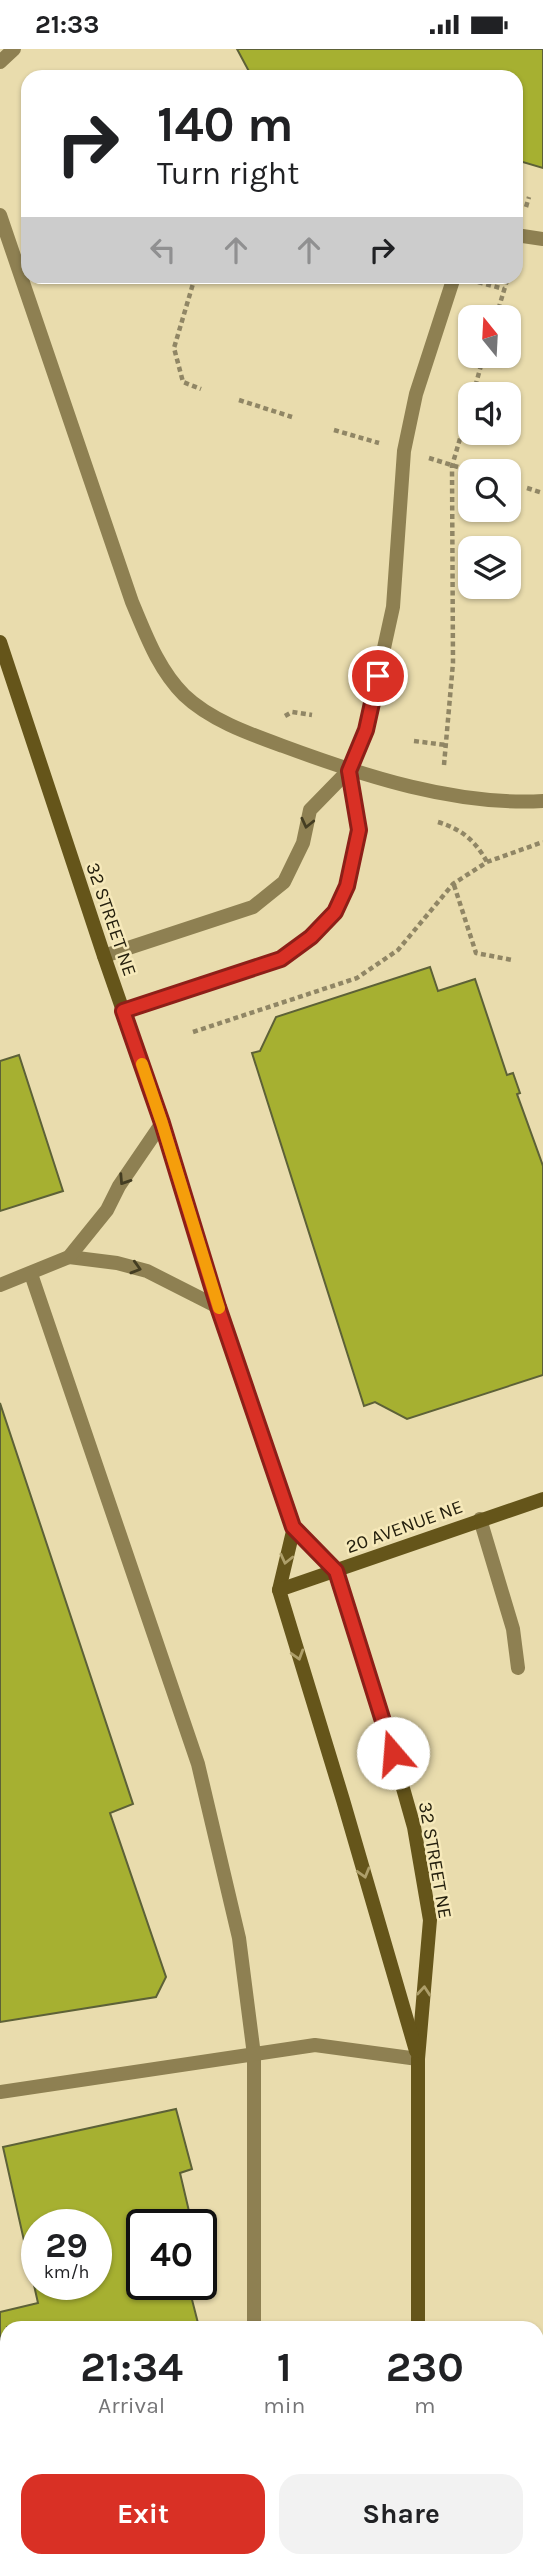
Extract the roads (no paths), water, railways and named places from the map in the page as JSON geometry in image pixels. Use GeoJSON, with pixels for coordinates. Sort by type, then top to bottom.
{"type":"FeatureCollection","features":[{"type":"Feature","properties":{"kind":"street","name":"32 STREET NE"},"geometry":{"type":"LineString","coordinates":[[0,642],[162,1123],[218,1307],[293,1527],[336,1571],[414,1827],[430,1920],[418,2059],[418,2321]]}},
{"type":"Feature","properties":{"kind":"street","name":"20 AVENUE NE"},"geometry":{"type":"LineString","coordinates":[[279,1590],[543,1499]]}},
{"type":"Feature","properties":{"kind":"street","name":"32 STREET NE"},"geometry":{"type":"LineString","coordinates":[[293,1527],[279,1590],[418,2059]]}},
{"type":"Feature","properties":{"kind":"lane"},"geometry":{"type":"LineString","coordinates":[[0,62],[14,49]]}},
{"type":"Feature","properties":{"kind":"lane"},"geometry":{"type":"LineString","coordinates":[[0,215],[21,277]]}},
{"type":"Feature","properties":{"kind":"lane"},"geometry":{"type":"LineString","coordinates":[[523,236],[543,239]]}},
{"type":"Feature","properties":{"kind":"lane"},"geometry":{"type":"LineString","coordinates":[[23,284],[132,603],[157,659],[185,695],[221,720],[349,771],[456,796],[513,802],[543,801]]}},
{"type":"Feature","properties":{"kind":"lane"},"geometry":{"type":"LineString","coordinates":[[104,956],[253,907],[284,882],[303,843],[310,810],[349,771],[366,730],[393,607],[404,451],[416,394],[452,284]]}},
{"type":"Feature","properties":{"kind":"lane"},"geometry":{"type":"LineString","coordinates":[[123,1011],[281,959],[319,929],[335,912],[347,886],[359,830],[349,771]]}},
{"type":"Feature","properties":{"kind":"lane"},"geometry":{"type":"LineString","coordinates":[[0,1285],[69,1257],[107,1210],[119,1186],[162,1123]]}},
{"type":"Feature","properties":{"kind":"lane"},"geometry":{"type":"LineString","coordinates":[[69,1257],[117,1263],[147,1271],[218,1307]]}},
{"type":"Feature","properties":{"kind":"lane"},"geometry":{"type":"LineString","coordinates":[[31,1274],[198,1765],[239,1938],[254,2055],[254,2321]]}},
{"type":"Feature","properties":{"kind":"lane"},"geometry":{"type":"LineString","coordinates":[[480,1520],[510,1617],[518,1668]]}},
{"type":"Feature","properties":{"kind":"lane"},"geometry":{"type":"LineString","coordinates":[[0,2092],[315,2045],[418,2059]]}}]}
